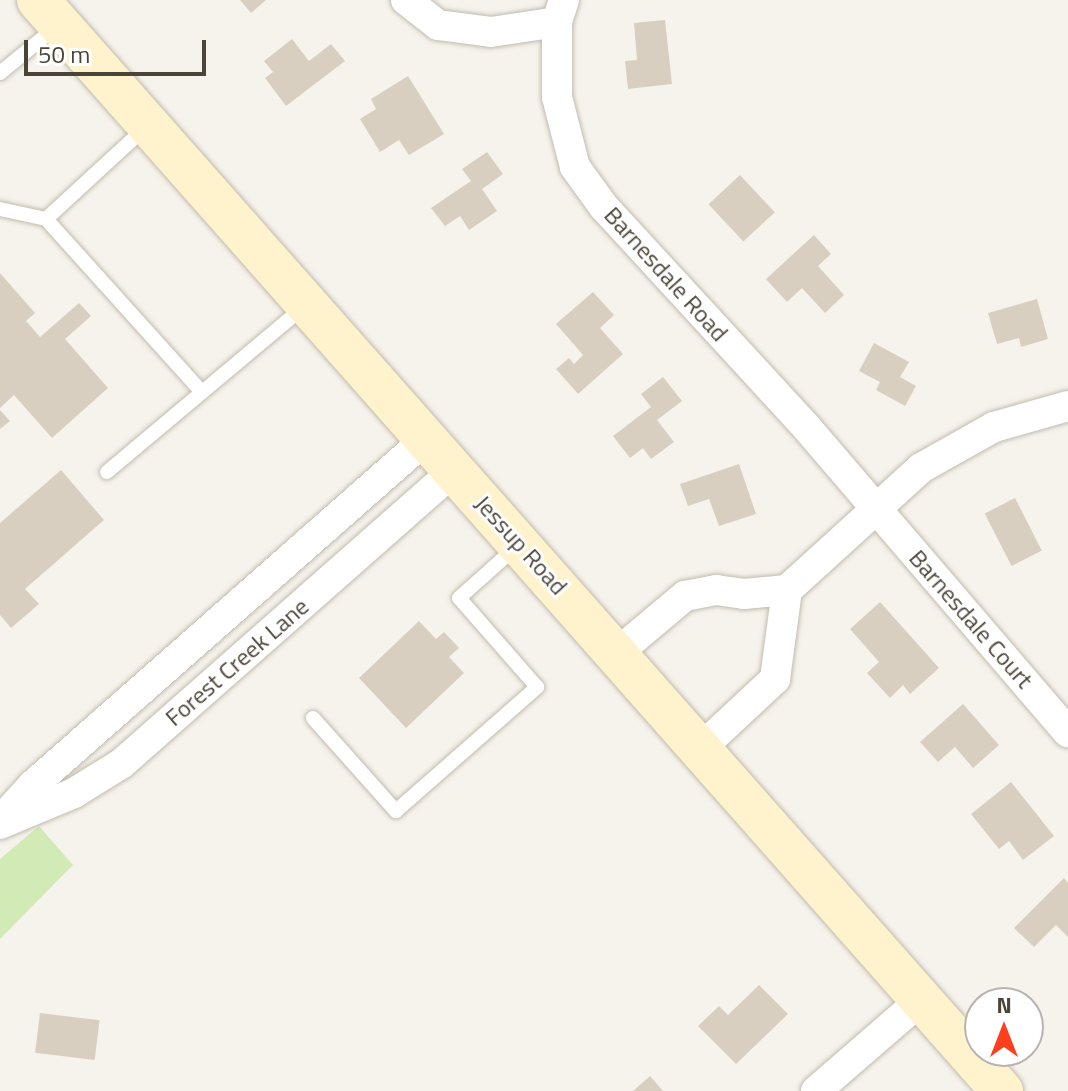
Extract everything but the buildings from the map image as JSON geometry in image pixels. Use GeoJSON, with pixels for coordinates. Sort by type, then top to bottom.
{"type":"FeatureCollection","features":[{"type":"Feature","properties":{"kind":"street"},"geometry":{"type":"LineString","coordinates":[[406,0],[438,25],[491,32],[561,11]]}},
{"type":"Feature","properties":{"kind":"street","name":"Barnesdale Road"},"geometry":{"type":"LineString","coordinates":[[561,11],[557,97],[575,167],[604,207],[875,506]]}},
{"type":"Feature","properties":{"kind":"street","name":"Jessup Road"},"geometry":{"type":"LineString","coordinates":[[49,12],[1002,1091]]}},
{"type":"Feature","properties":{"kind":"street"},"geometry":{"type":"LineString","coordinates":[[617,653],[685,596],[716,590],[744,594],[787,590],[875,506],[921,468],[994,427],[1068,406]]}},
{"type":"Feature","properties":{"kind":"street","name":"Forest Creek Lane"},"geometry":{"type":"LineString","coordinates":[[0,823],[33,785],[426,439]]}},
{"type":"Feature","properties":{"kind":"street","name":"Forest Creek Lane"},"geometry":{"type":"LineString","coordinates":[[0,823],[74,793],[121,764],[454,470]]}},
{"type":"Feature","properties":{"kind":"street","name":"Barnesdale Court"},"geometry":{"type":"LineString","coordinates":[[875,506],[1068,732]]}},
{"type":"Feature","properties":{"kind":"street"},"geometry":{"type":"LineString","coordinates":[[700,749],[775,679],[787,590]]}},
{"type":"Feature","properties":{"kind":"street"},"geometry":{"type":"LineString","coordinates":[[816,1091],[920,1001]]}},
{"type":"Feature","properties":{"kind":"lane"},"geometry":{"type":"LineString","coordinates":[[0,73],[49,12]]}},
{"type":"Feature","properties":{"kind":"lane"},"geometry":{"type":"LineString","coordinates":[[46,219],[148,125]]}},
{"type":"Feature","properties":{"kind":"lane"},"geometry":{"type":"LineString","coordinates":[[0,209],[46,219],[200,390]]}},
{"type":"Feature","properties":{"kind":"lane"},"geometry":{"type":"LineString","coordinates":[[107,472],[200,390],[306,305]]}},
{"type":"Feature","properties":{"kind":"lane"},"geometry":{"type":"LineString","coordinates":[[313,718],[396,811],[537,687],[459,598],[520,544]]}},
{"type":"Feature","properties":{"kind":"green space"},"geometry":{"type":"Polygon","coordinates":[[[39,826],[73,865],[0,939],[0,859],[39,826]]]}}]}
